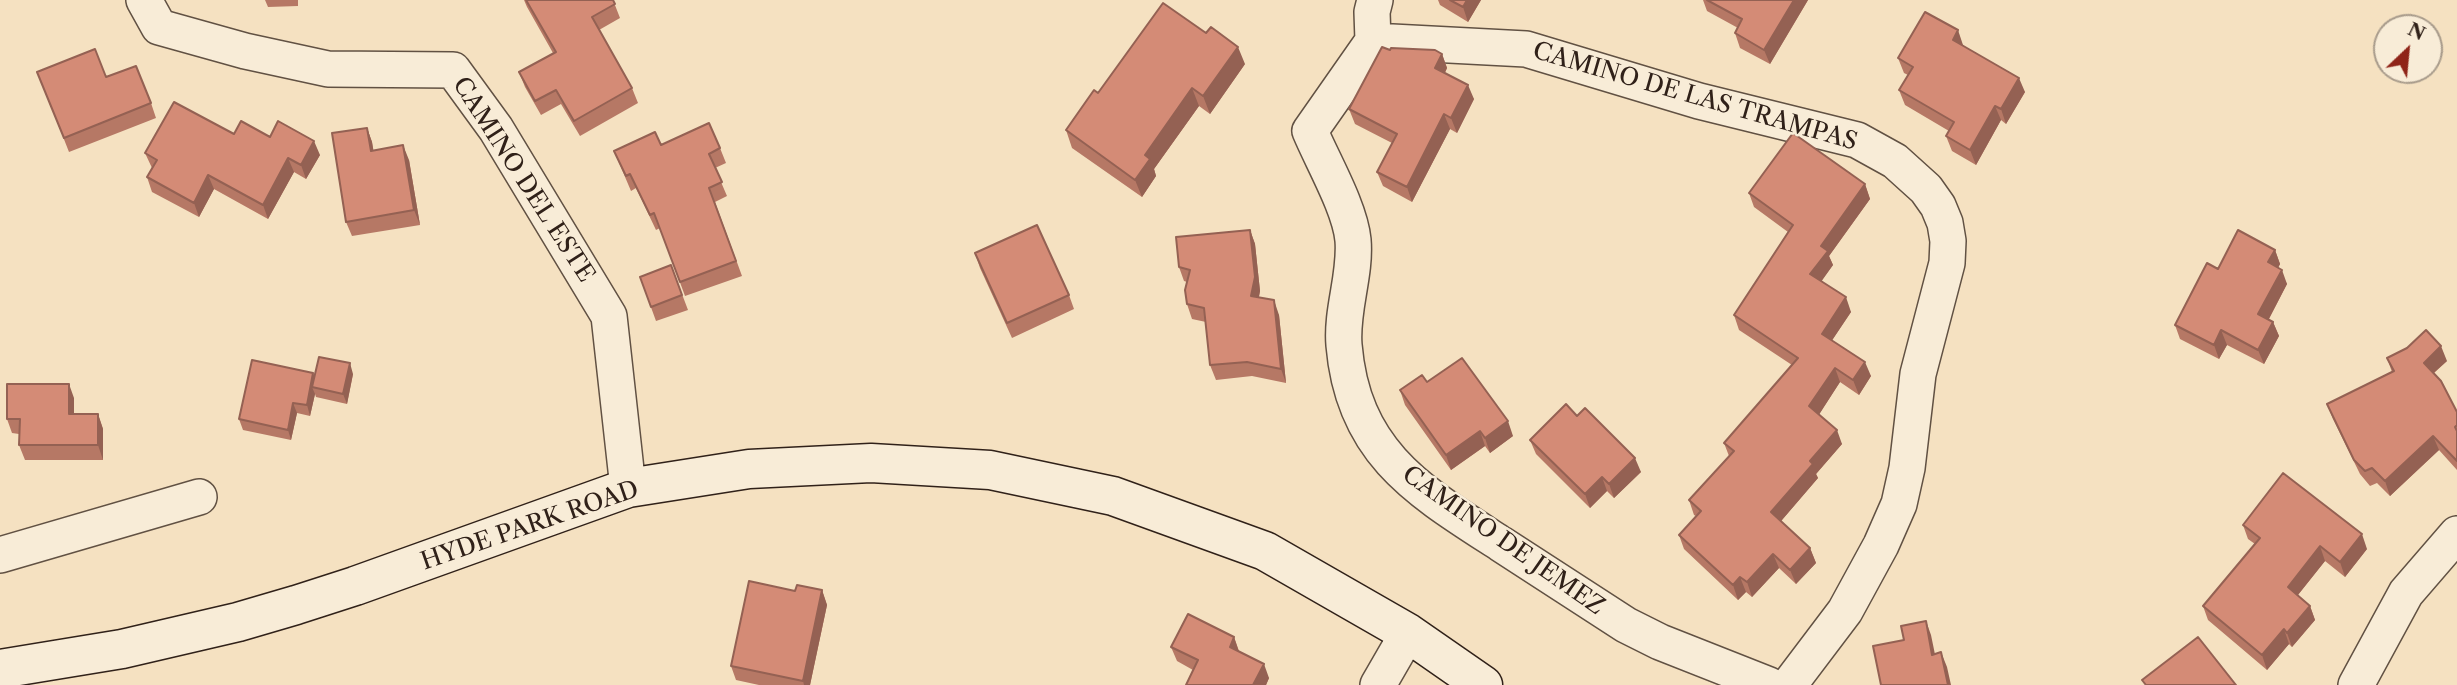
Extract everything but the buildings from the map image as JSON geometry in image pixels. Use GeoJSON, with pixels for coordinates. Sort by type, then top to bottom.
{"type":"FeatureCollection","features":[{"type":"Feature","properties":{"kind":"main road","name":"HYDE PARK ROAD"},"geometry":{"type":"LineString","coordinates":[[0,669],[122,649],[273,612],[355,586],[628,488],[749,470],[871,463],[990,470],[1113,496],[1265,551],[1408,633],[1483,685]]}},
{"type":"Feature","properties":{"kind":"street","name":"CAMINO DEL ESTE"},"geometry":{"type":"LineString","coordinates":[[144,0],[159,27],[245,51],[328,69],[453,70],[496,129],[609,316],[628,488]]}},
{"type":"Feature","properties":{"kind":"street"},"geometry":{"type":"LineString","coordinates":[[1373,41],[1372,12],[1375,0]]}},
{"type":"Feature","properties":{"kind":"street","name":"CAMINO DE JEMEZ"},"geometry":{"type":"LineString","coordinates":[[1373,41],[1310,131],[1347,217],[1353,239],[1344,345],[1349,375],[1366,426],[1379,448],[1413,485],[1598,607],[1651,638],[1769,685]]}},
{"type":"Feature","properties":{"kind":"street","name":"CAMINO DE LAS TRAMPAS"},"geometry":{"type":"LineString","coordinates":[[1373,41],[1526,50],[1699,101],[1857,140],[1903,168],[1926,189],[1938,206],[1945,223],[1948,242],[1947,263],[1918,374],[1907,468],[1899,504],[1881,545],[1845,611],[1789,685]]}},
{"type":"Feature","properties":{"kind":"street"},"geometry":{"type":"LineString","coordinates":[[0,555],[199,497]]}},
{"type":"Feature","properties":{"kind":"street"},"geometry":{"type":"LineString","coordinates":[[2357,685],[2406,593],[2457,534]]}},
{"type":"Feature","properties":{"kind":"street"},"geometry":{"type":"LineString","coordinates":[[1378,685],[1408,633]]}}]}
